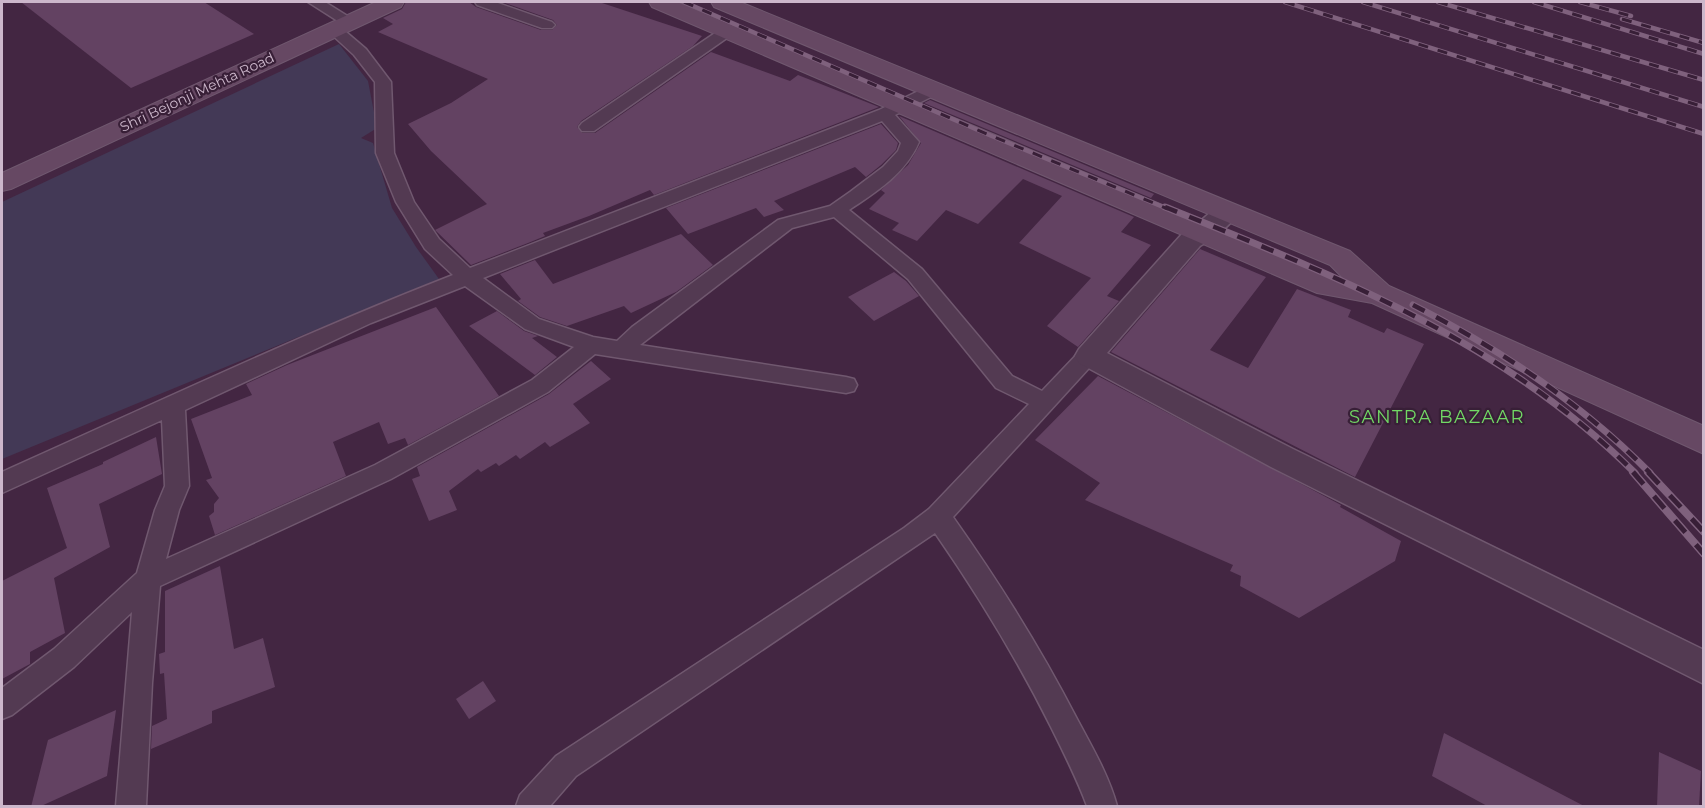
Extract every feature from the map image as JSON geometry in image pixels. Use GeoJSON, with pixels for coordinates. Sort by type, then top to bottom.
{"type":"FeatureCollection","features":[{"type":"Feature","properties":{"kind":"main road","name":"Shri Bejonji Mehta Road"},"geometry":{"type":"LineString","coordinates":[[2,183],[393,2]]}},
{"type":"Feature","properties":{"kind":"main road"},"geometry":{"type":"LineString","coordinates":[[660,2],[729,30],[894,110],[951,125],[1327,286],[1378,293],[1704,441]]}},
{"type":"Feature","properties":{"kind":"main road"},"geometry":{"type":"LineString","coordinates":[[722,2],[1340,258],[1378,293]]}},
{"type":"Feature","properties":{"kind":"street"},"geometry":{"type":"LineString","coordinates":[[315,2],[342,25],[383,82],[385,153],[405,202],[432,244],[467,277],[532,324],[591,345],[621,351],[846,385]]}},
{"type":"Feature","properties":{"kind":"street"},"geometry":{"type":"LineString","coordinates":[[482,2],[547,25]]}},
{"type":"Feature","properties":{"kind":"street"},"geometry":{"type":"LineString","coordinates":[[588,127],[729,30]]}},
{"type":"Feature","properties":{"kind":"street"},"geometry":{"type":"LineString","coordinates":[[2,483],[364,318],[894,110],[935,89]]}},
{"type":"Feature","properties":{"kind":"street"},"geometry":{"type":"LineString","coordinates":[[621,351],[639,332],[785,224],[837,210],[870,186],[902,158],[909,150],[910,142],[894,110]]}},
{"type":"Feature","properties":{"kind":"street"},"geometry":{"type":"LineString","coordinates":[[837,210],[915,274],[1004,382],[1045,402]]}},
{"type":"Feature","properties":{"kind":"street"},"geometry":{"type":"LineString","coordinates":[[531,807],[566,766],[913,536],[938,516],[1089,356],[1191,240],[1202,234],[1228,212]]}},
{"type":"Feature","properties":{"kind":"street"},"geometry":{"type":"LineString","coordinates":[[2,705],[64,658],[148,579],[383,472],[540,386],[591,345]]}},
{"type":"Feature","properties":{"kind":"street"},"geometry":{"type":"LineString","coordinates":[[1089,356],[1282,458],[1704,668]]}},
{"type":"Feature","properties":{"kind":"street"},"geometry":{"type":"LineString","coordinates":[[131,807],[138,683],[148,579],[167,510],[177,486],[173,404]]}},
{"type":"Feature","properties":{"kind":"street"},"geometry":{"type":"LineString","coordinates":[[938,516],[984,581],[1037,669],[1095,786],[1101,807]]}},
{"type":"Feature","properties":{"kind":"shaded area"},"geometry":{"type":"Polygon","coordinates":[[[339,44],[368,81],[377,128],[361,138],[373,143],[392,208],[439,279],[2,459],[2,202],[339,44]]]}},
{"type":"Feature","properties":{"kind":"building"},"geometry":{"type":"Polygon","coordinates":[[[21,2],[204,2],[254,34],[131,88],[21,2]]]}},
{"type":"Feature","properties":{"kind":"building"},"geometry":{"type":"Polygon","coordinates":[[[406,2],[469,2],[476,7],[541,30],[552,30],[557,25],[553,20],[505,3],[599,2],[702,36],[693,46],[581,121],[577,127],[582,133],[595,133],[711,52],[790,81],[798,75],[879,107],[654,195],[650,190],[543,233],[545,236],[471,265],[435,230],[487,204],[431,151],[408,124],[451,103],[488,79],[378,32],[393,24],[383,18],[402,9],[406,2]]]}},
{"type":"Feature","properties":{"kind":"building"},"geometry":{"type":"Polygon","coordinates":[[[930,100],[1154,194],[1151,198],[924,103],[930,100]]]}},
{"type":"Feature","properties":{"kind":"building"},"geometry":{"type":"Polygon","coordinates":[[[899,116],[1134,217],[1121,232],[1151,245],[1107,296],[1119,301],[1078,347],[1047,326],[1091,278],[1019,243],[1062,196],[1023,179],[978,224],[946,210],[917,241],[892,230],[899,223],[869,209],[885,193],[881,190],[908,165],[921,143],[899,116]]]}},
{"type":"Feature","properties":{"kind":"building"},"geometry":{"type":"Polygon","coordinates":[[[881,124],[898,143],[896,150],[881,165],[866,177],[855,167],[774,201],[784,210],[764,217],[756,208],[688,234],[666,208],[881,124]]]}},
{"type":"Feature","properties":{"kind":"building"},"geometry":{"type":"Polygon","coordinates":[[[681,234],[713,265],[676,292],[631,313],[624,306],[567,326],[540,317],[518,301],[521,299],[500,274],[535,260],[553,284],[681,234]]]}},
{"type":"Feature","properties":{"kind":"building"},"geometry":{"type":"Polygon","coordinates":[[[1200,249],[1266,277],[1210,350],[1248,368],[1297,289],[1351,310],[1348,317],[1384,333],[1387,328],[1424,344],[1355,477],[1111,352],[1200,249]]]}},
{"type":"Feature","properties":{"kind":"building"},"geometry":{"type":"Polygon","coordinates":[[[894,272],[906,281],[919,296],[874,321],[848,297],[894,272]]]}},
{"type":"Feature","properties":{"kind":"building"},"geometry":{"type":"Polygon","coordinates":[[[436,307],[499,396],[408,445],[405,438],[388,444],[379,422],[333,442],[346,476],[215,535],[209,516],[214,512],[214,504],[219,498],[206,480],[212,478],[191,419],[252,395],[246,384],[287,365],[436,307]]]}},
{"type":"Feature","properties":{"kind":"building"},"geometry":{"type":"Polygon","coordinates":[[[497,311],[524,331],[538,336],[532,338],[557,357],[535,375],[469,326],[497,311]]]}},
{"type":"Feature","properties":{"kind":"building"},"geometry":{"type":"Polygon","coordinates":[[[591,361],[611,379],[573,404],[590,423],[550,447],[545,442],[520,459],[516,455],[499,466],[496,463],[481,472],[478,469],[449,491],[457,510],[429,521],[412,479],[420,476],[417,467],[549,394],[591,361]]]}},
{"type":"Feature","properties":{"kind":"building"},"geometry":{"type":"Polygon","coordinates":[[[1098,376],[1341,505],[1340,507],[1401,541],[1395,561],[1299,618],[1240,586],[1241,576],[1230,571],[1233,565],[1085,500],[1100,483],[1035,440],[1098,376]]]}},
{"type":"Feature","properties":{"kind":"building"},"geometry":{"type":"Polygon","coordinates":[[[156,437],[162,474],[99,504],[110,547],[54,578],[65,633],[30,652],[30,664],[2,679],[2,581],[67,548],[47,488],[103,464],[156,437]]]}},
{"type":"Feature","properties":{"kind":"building"},"geometry":{"type":"Polygon","coordinates":[[[220,566],[234,649],[263,638],[275,687],[212,711],[212,723],[151,749],[152,726],[167,719],[164,673],[160,674],[159,654],[165,652],[165,591],[220,566]]]}},
{"type":"Feature","properties":{"kind":"building"},"geometry":{"type":"Polygon","coordinates":[[[483,681],[496,701],[469,719],[456,699],[483,681]]]}},
{"type":"Feature","properties":{"kind":"building"},"geometry":{"type":"Polygon","coordinates":[[[116,710],[107,776],[39,807],[31,807],[48,740],[116,710]]]}},
{"type":"Feature","properties":{"kind":"building"},"geometry":{"type":"Polygon","coordinates":[[[1444,733],[1586,807],[1489,807],[1432,776],[1444,733]]]}},
{"type":"Feature","properties":{"kind":"building"},"geometry":{"type":"Polygon","coordinates":[[[1659,752],[1701,771],[1699,807],[1657,807],[1659,752]]]}},
{"type":"Feature","properties":{"kind":"railway"},"geometry":{"type":"LineString","coordinates":[[684,2],[987,134],[1168,209]]}},
{"type":"Feature","properties":{"kind":"railway"},"geometry":{"type":"LineString","coordinates":[[1285,2],[1704,134]]}},
{"type":"Feature","properties":{"kind":"railway"},"geometry":{"type":"LineString","coordinates":[[1363,2],[1704,107]]}},
{"type":"Feature","properties":{"kind":"railway"},"geometry":{"type":"LineString","coordinates":[[1438,2],[1704,80]]}},
{"type":"Feature","properties":{"kind":"railway"},"geometry":{"type":"LineString","coordinates":[[1534,2],[1704,54]]}},
{"type":"Feature","properties":{"kind":"railway"},"geometry":{"type":"LineString","coordinates":[[1580,2],[1631,16]]}},
{"type":"Feature","properties":{"kind":"railway"},"geometry":{"type":"LineString","coordinates":[[1622,19],[1704,43]]}},
{"type":"Feature","properties":{"kind":"railway"},"geometry":{"type":"LineString","coordinates":[[1165,207],[1354,286],[1473,349],[1530,385],[1584,426],[1635,473]]}},
{"type":"Feature","properties":{"kind":"railway"},"geometry":{"type":"LineString","coordinates":[[1413,305],[1477,340],[1538,379],[1596,423],[1650,473]]}},
{"type":"Feature","properties":{"kind":"railway"},"geometry":{"type":"LineString","coordinates":[[1633,472],[1704,554]]}},
{"type":"Feature","properties":{"kind":"railway"},"geometry":{"type":"LineString","coordinates":[[1648,472],[1704,532]]}},
{"type":"Feature","properties":{"kind":"district","name":"SANTRA BAZAAR"},"geometry":{"type":"Point","coordinates":[1437,417]}}]}
